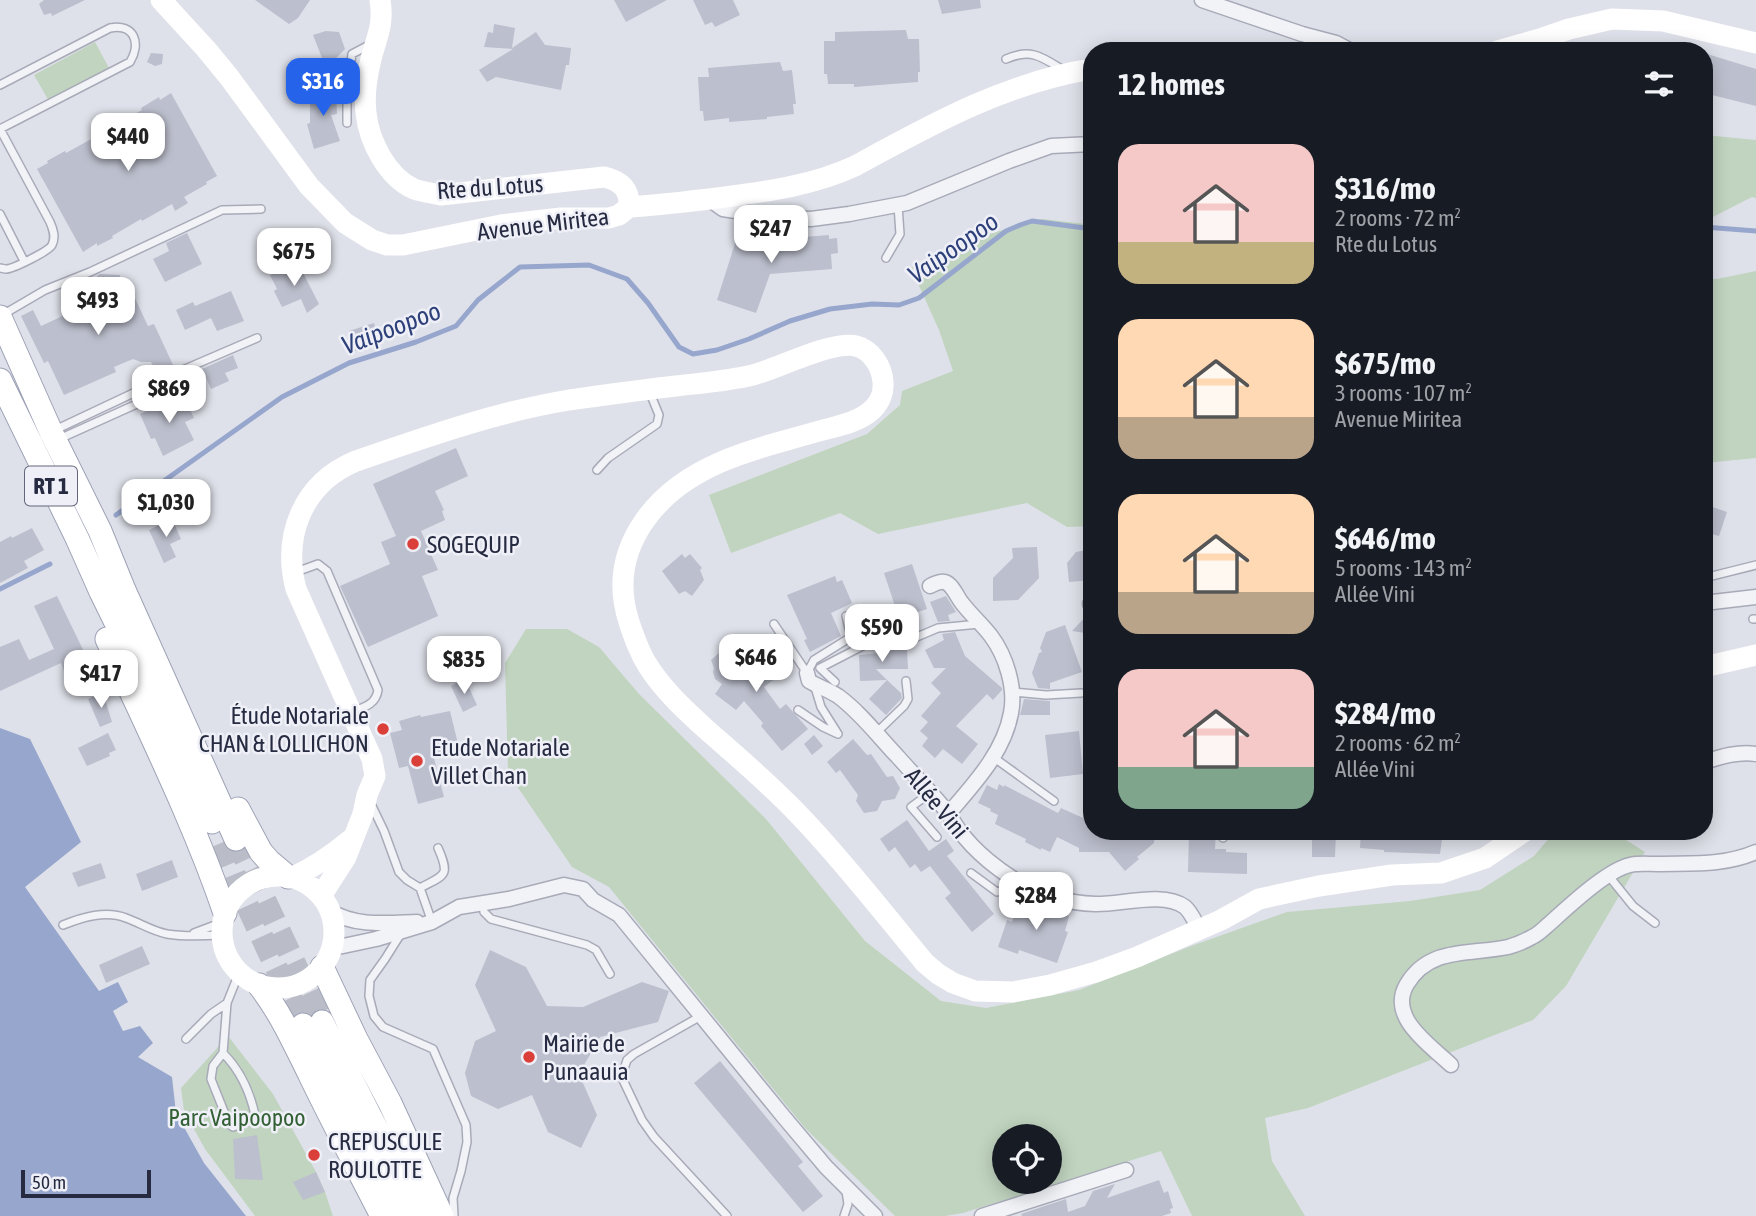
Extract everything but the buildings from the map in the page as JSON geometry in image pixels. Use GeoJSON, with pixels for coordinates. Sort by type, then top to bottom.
{"type":"FeatureCollection","features":[{"type":"Feature","properties":{"kind":"main road","name":"Avenue Miritea"},"geometry":{"type":"LineString","coordinates":[[161,0],[206,49],[309,186],[345,223],[372,240],[387,244],[402,245],[535,221],[609,218],[619,215],[629,207],[789,188],[824,179],[855,166],[987,99],[1067,73],[1083,70]]}},
{"type":"Feature","properties":{"kind":"main road","name":"Rte du Lotus"},"geometry":{"type":"LineString","coordinates":[[380,0],[382,14],[370,68],[366,115],[374,142],[385,164],[404,183],[414,189],[441,195],[604,177],[623,185],[628,195],[629,207]]}},
{"type":"Feature","properties":{"kind":"main road"},"geometry":{"type":"LineString","coordinates":[[1529,42],[1612,19],[1663,21],[1756,43]]}},
{"type":"Feature","properties":{"kind":"main road","name":"RT 1"},"geometry":{"type":"LineString","coordinates":[[0,317],[53,436],[100,531],[229,841],[181,754],[0,380]]}},
{"type":"Feature","properties":{"kind":"main road"},"geometry":{"type":"LineString","coordinates":[[325,903],[363,814],[374,776],[372,759],[296,589],[292,574],[295,529],[312,494],[344,467],[518,410],[569,400],[753,375],[840,346],[856,346],[867,351],[880,367],[883,394],[874,408],[847,423],[720,462],[668,494],[646,519],[633,540],[624,565],[622,592],[635,640],[660,684],[679,705],[768,783],[801,817],[925,963],[938,974],[975,992],[1013,992],[1050,985],[1137,957],[1221,920],[1259,899],[1319,886],[1392,875],[1441,873],[1485,858],[1512,840]]}},
{"type":"Feature","properties":{"kind":"main road"},"geometry":{"type":"LineString","coordinates":[[124,590],[142,608],[261,852],[290,878]]}},
{"type":"Feature","properties":{"kind":"main road"},"geometry":{"type":"LineString","coordinates":[[101,592],[100,622],[180,797],[212,877],[223,924],[223,946],[227,957],[249,981],[276,989],[294,986],[310,979],[327,957],[334,926],[325,903],[303,882],[272,877],[257,880],[243,888],[232,900],[223,924]]}},
{"type":"Feature","properties":{"kind":"main road"},"geometry":{"type":"LineString","coordinates":[[1713,665],[1756,655]]}},
{"type":"Feature","properties":{"kind":"main road"},"geometry":{"type":"LineString","coordinates":[[290,878],[325,860],[352,839]]}},
{"type":"Feature","properties":{"kind":"main road"},"geometry":{"type":"LineString","coordinates":[[327,957],[356,1039],[416,1149],[445,1210]]}},
{"type":"Feature","properties":{"kind":"main road"},"geometry":{"type":"LineString","coordinates":[[259,985],[297,1045],[382,1216]]}},
{"type":"Feature","properties":{"kind":"main road"},"geometry":{"type":"LineString","coordinates":[[401,1216],[313,1024],[421,1216]]}},
{"type":"Feature","properties":{"kind":"street"},"geometry":{"type":"LineString","coordinates":[[1202,0],[1332,42]]}},
{"type":"Feature","properties":{"kind":"street"},"geometry":{"type":"LineString","coordinates":[[709,199],[723,209],[741,214],[811,219],[898,205],[1051,146],[1083,144]]}},
{"type":"Feature","properties":{"kind":"street"},"geometry":{"type":"LineString","coordinates":[[930,586],[937,582],[951,586],[960,601],[992,637],[1005,663],[1012,692],[1012,710],[1008,724],[992,757],[949,813]]}},
{"type":"Feature","properties":{"kind":"street"},"geometry":{"type":"LineString","coordinates":[[1713,602],[1756,597]]}},
{"type":"Feature","properties":{"kind":"street","name":"Allée Vini"},"geometry":{"type":"LineString","coordinates":[[810,678],[851,707],[877,732],[949,813],[960,831],[1017,882],[1057,899],[1085,903],[1163,900],[1175,902],[1185,907],[1199,929]]}},
{"type":"Feature","properties":{"kind":"street"},"geometry":{"type":"LineString","coordinates":[[1713,760],[1756,754]]}},
{"type":"Feature","properties":{"kind":"street"},"geometry":{"type":"LineString","coordinates":[[1451,1065],[1409,1025],[1401,1001],[1406,986],[1415,973],[1430,961],[1445,956],[1510,946],[1535,936],[1608,874],[1630,865],[1712,864],[1740,859],[1756,852]]}},
{"type":"Feature","properties":{"kind":"street"},"geometry":{"type":"LineString","coordinates":[[327,957],[351,945],[432,922],[459,907],[564,886],[583,889],[593,900],[619,915],[826,1167],[874,1216]]}},
{"type":"Feature","properties":{"kind":"street"},"geometry":{"type":"LineString","coordinates":[[325,903],[341,918],[357,922],[432,922]]}},
{"type":"Feature","properties":{"kind":"street"},"geometry":{"type":"LineString","coordinates":[[982,1216],[1126,1170]]}},
{"type":"Feature","properties":{"kind":"lane"},"geometry":{"type":"LineString","coordinates":[[0,85],[110,28],[125,28],[134,36],[135,54],[130,62],[0,129],[54,232],[52,246],[24,261],[5,269],[0,268]]}},
{"type":"Feature","properties":{"kind":"lane"},"geometry":{"type":"LineString","coordinates":[[347,123],[347,89],[352,54],[378,41]]}},
{"type":"Feature","properties":{"kind":"lane"},"geometry":{"type":"LineString","coordinates":[[1006,59],[1017,54],[1031,53],[1043,57],[1067,73]]}},
{"type":"Feature","properties":{"kind":"lane"},"geometry":{"type":"LineString","coordinates":[[886,258],[900,234],[898,205]]}},
{"type":"Feature","properties":{"kind":"lane"},"geometry":{"type":"LineString","coordinates":[[0,317],[45,290],[90,272],[222,209],[261,209]]}},
{"type":"Feature","properties":{"kind":"lane"},"geometry":{"type":"LineString","coordinates":[[0,214],[24,261]]}},
{"type":"Feature","properties":{"kind":"lane"},"geometry":{"type":"LineString","coordinates":[[53,436],[178,372],[257,338]]}},
{"type":"Feature","properties":{"kind":"lane"},"geometry":{"type":"LineString","coordinates":[[53,436],[179,385]]}},
{"type":"Feature","properties":{"kind":"lane"},"geometry":{"type":"LineString","coordinates":[[597,470],[608,458],[657,424],[659,415],[648,389]]}},
{"type":"Feature","properties":{"kind":"lane"},"geometry":{"type":"LineString","coordinates":[[292,574],[318,564],[327,571],[378,690],[377,698],[372,704],[351,713]]}},
{"type":"Feature","properties":{"kind":"lane"},"geometry":{"type":"LineString","coordinates":[[1713,576],[1756,565]]}},
{"type":"Feature","properties":{"kind":"lane"},"geometry":{"type":"LineString","coordinates":[[810,678],[814,660],[852,637],[846,616]]}},
{"type":"Feature","properties":{"kind":"lane"},"geometry":{"type":"LineString","coordinates":[[774,624],[810,678],[821,707],[838,734],[798,710]]}},
{"type":"Feature","properties":{"kind":"lane"},"geometry":{"type":"LineString","coordinates":[[835,682],[820,668],[880,637],[912,639],[938,628],[980,624]]}},
{"type":"Feature","properties":{"kind":"lane"},"geometry":{"type":"LineString","coordinates":[[877,732],[908,699],[906,681]]}},
{"type":"Feature","properties":{"kind":"lane"},"geometry":{"type":"LineString","coordinates":[[1012,692],[1081,694]]}},
{"type":"Feature","properties":{"kind":"lane"},"geometry":{"type":"LineString","coordinates":[[992,757],[1054,802]]}},
{"type":"Feature","properties":{"kind":"lane"},"geometry":{"type":"LineString","coordinates":[[931,792],[911,807],[937,837]]}},
{"type":"Feature","properties":{"kind":"lane"},"geometry":{"type":"LineString","coordinates":[[367,795],[399,872],[419,888],[432,922]]}},
{"type":"Feature","properties":{"kind":"lane"},"geometry":{"type":"LineString","coordinates":[[419,888],[443,876],[445,866],[438,848]]}},
{"type":"Feature","properties":{"kind":"lane"},"geometry":{"type":"LineString","coordinates":[[971,873],[997,892],[1017,882]]}},
{"type":"Feature","properties":{"kind":"lane"},"geometry":{"type":"LineString","coordinates":[[1608,874],[1633,906],[1656,923]]}},
{"type":"Feature","properties":{"kind":"lane"},"geometry":{"type":"LineString","coordinates":[[483,903],[484,912],[491,919],[597,950],[610,974]]}},
{"type":"Feature","properties":{"kind":"lane"},"geometry":{"type":"LineString","coordinates":[[63,925],[84,917],[108,914],[123,916],[151,930],[188,936],[223,924]]}},
{"type":"Feature","properties":{"kind":"lane"},"geometry":{"type":"LineString","coordinates":[[188,936],[223,924]]}},
{"type":"Feature","properties":{"kind":"lane"},"geometry":{"type":"LineString","coordinates":[[402,931],[370,980],[369,996],[374,1016],[383,1027],[433,1049],[466,1125],[467,1142],[453,1198],[453,1216]]}},
{"type":"Feature","properties":{"kind":"lane"},"geometry":{"type":"LineString","coordinates":[[223,1054],[239,1072],[255,1115],[253,1120],[233,1127],[229,1124],[211,1079],[213,1066],[223,1054],[227,1003],[239,973]]}},
{"type":"Feature","properties":{"kind":"lane"},"geometry":{"type":"LineString","coordinates":[[186,1039],[211,1014],[227,1003]]}},
{"type":"Feature","properties":{"kind":"lane"},"geometry":{"type":"LineString","coordinates":[[701,1015],[634,1054],[627,1060],[623,1080],[642,1120],[654,1137],[727,1216]]}},
{"type":"Feature","properties":{"kind":"lane"},"geometry":{"type":"LineString","coordinates":[[844,1216],[848,1203],[846,1187]]}},
{"type":"Feature","properties":{"kind":"lane"},"geometry":{"type":"LineString","coordinates":[[445,1210],[453,1216]]}},
{"type":"Feature","properties":{"kind":"green space"},"geometry":{"type":"Polygon","coordinates":[[[95,42],[110,70],[50,103],[34,75],[95,42]]]}},
{"type":"Feature","properties":{"kind":"green space"},"geometry":{"type":"Polygon","coordinates":[[[1713,136],[1756,140],[1756,198],[1752,197],[1713,217],[1713,136]]]}},
{"type":"Feature","properties":{"kind":"green space"},"geometry":{"type":"Polygon","coordinates":[[[1042,219],[1083,224],[1083,526],[1067,527],[1027,503],[878,534],[840,513],[731,553],[709,495],[867,434],[900,405],[902,391],[953,371],[939,330],[911,268],[965,241],[1042,219]]]}},
{"type":"Feature","properties":{"kind":"green space"},"geometry":{"type":"Polygon","coordinates":[[[1756,271],[1756,458],[1713,462],[1713,279],[1756,271]]]}},
{"type":"Feature","properties":{"kind":"green space"},"geometry":{"type":"Polygon","coordinates":[[[526,629],[567,629],[599,647],[639,694],[766,819],[865,941],[941,1001],[986,1008],[1079,990],[1287,912],[1410,901],[1480,890],[1534,856],[1547,840],[1626,840],[1645,852],[1566,986],[1533,1020],[1308,1108],[1265,1118],[1272,1161],[1305,1216],[1192,1216],[1161,1151],[1062,1182],[1062,1124],[992,1124],[992,1194],[1024,1194],[963,1213],[945,1216],[895,1216],[805,1128],[609,887],[572,867],[508,773],[505,663],[526,629]]]}},
{"type":"Feature","properties":{"kind":"green space","name":"Parc Vaipoopoo"},"geometry":{"type":"Polygon","coordinates":[[[228,1036],[273,1094],[316,1172],[333,1216],[255,1216],[205,1149],[184,1111],[181,1088],[228,1036]]]}},
{"type":"Feature","properties":{"kind":"water"},"geometry":{"type":"Polygon","coordinates":[[[0,728],[30,739],[81,842],[25,887],[99,991],[118,982],[128,1002],[113,1011],[123,1031],[140,1026],[153,1043],[138,1057],[172,1077],[176,1113],[204,1163],[246,1216],[0,1216],[0,728]]]}},
{"type":"Feature","properties":{"kind":"waterway","name":"Vaipoopoo"},"geometry":{"type":"LineString","coordinates":[[116,515],[282,397],[349,363],[456,326],[478,300],[520,267],[589,265],[627,279],[648,303],[679,347],[693,354],[717,350],[790,321],[830,309],[872,304],[899,305],[919,298],[1006,231],[1032,221],[1083,228]]}},
{"type":"Feature","properties":{"kind":"waterway","name":"Vaipoopoo"},"geometry":{"type":"LineString","coordinates":[[1713,228],[1756,231]]}},
{"type":"Feature","properties":{"kind":"waterway","name":"Vaipoopoo"},"geometry":{"type":"LineString","coordinates":[[0,589],[50,564]]}},
{"type":"Feature","properties":{"kind":"tunnel"},"geometry":{"type":"LineString","coordinates":[[236,839],[322,1022]]}},
{"type":"Feature","properties":{"kind":"tunnel"},"geometry":{"type":"LineString","coordinates":[[221,843],[303,1025]]}},
{"type":"Feature","properties":{"kind":"place","name":"SOGEQUIP"},"geometry":{"type":"Point","coordinates":[413,544]}},
{"type":"Feature","properties":{"kind":"place","name":"Étude Notariale CHAN & LOLLICHON"},"geometry":{"type":"Point","coordinates":[383,729]}},
{"type":"Feature","properties":{"kind":"place","name":"Etude Notariale Villet Chan"},"geometry":{"type":"Point","coordinates":[417,761]}},
{"type":"Feature","properties":{"kind":"place","name":"Mairie de Punaauia"},"geometry":{"type":"Point","coordinates":[529,1057]}},
{"type":"Feature","properties":{"kind":"place","name":"CREPUSCULE ROULOTTE"},"geometry":{"type":"Point","coordinates":[314,1155]}}]}
